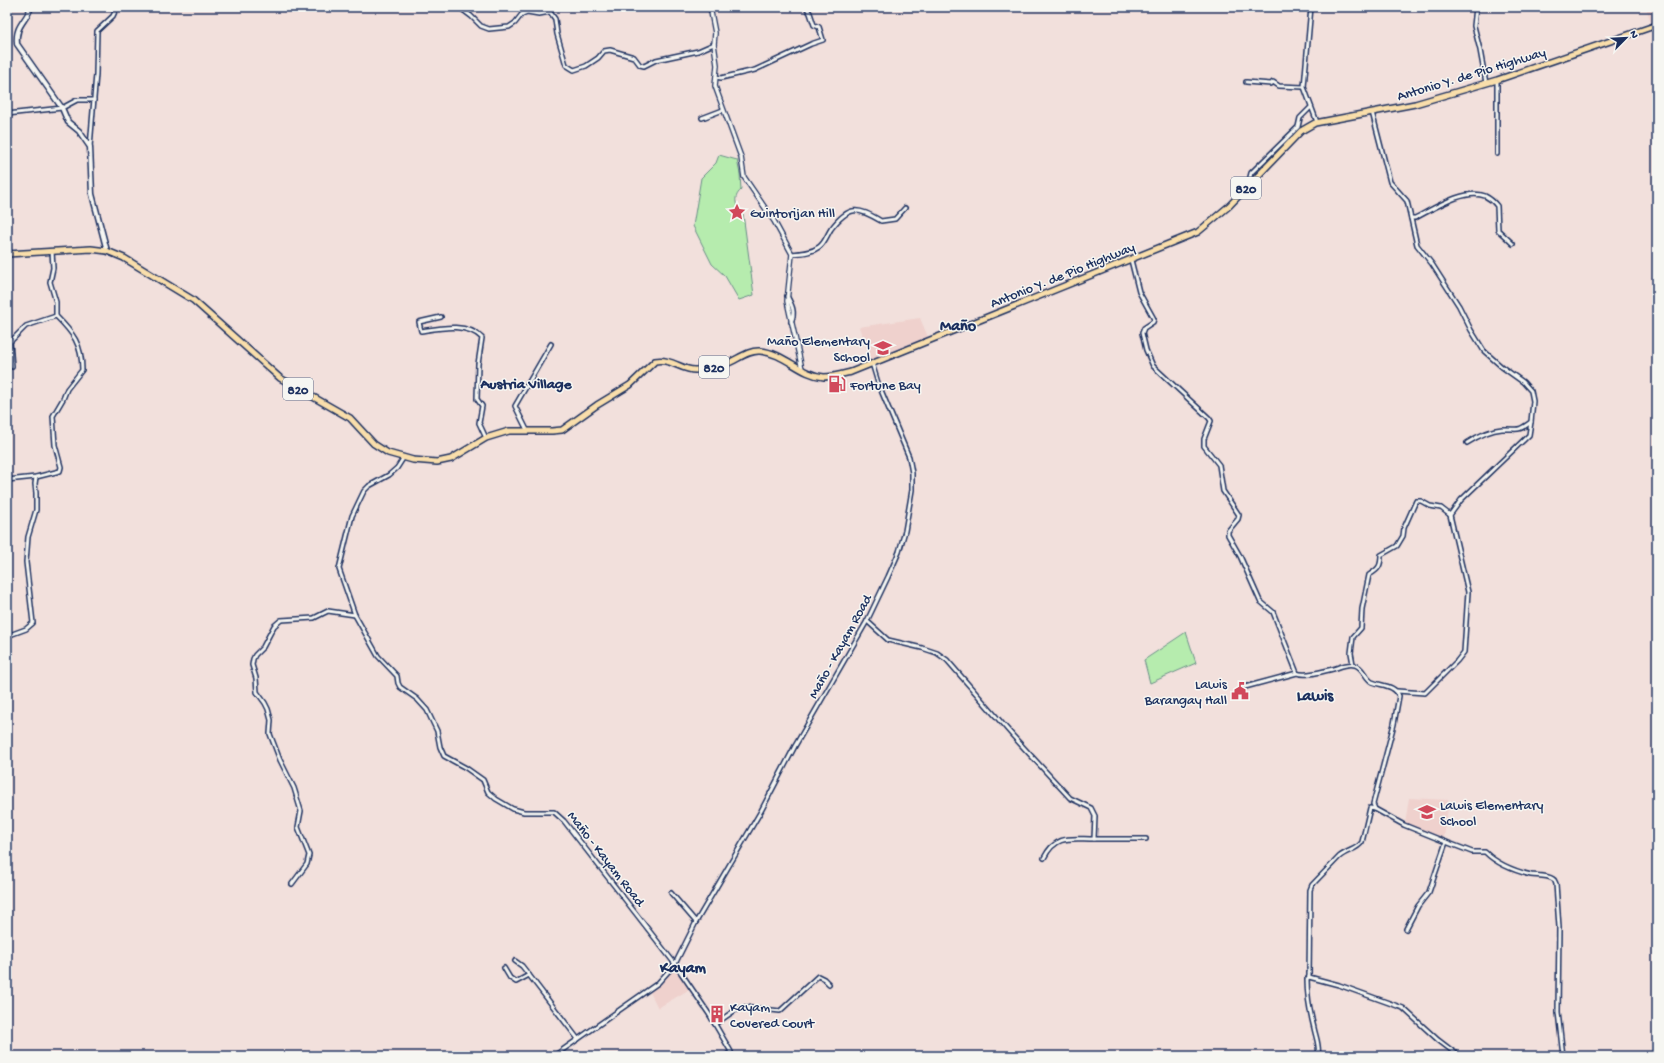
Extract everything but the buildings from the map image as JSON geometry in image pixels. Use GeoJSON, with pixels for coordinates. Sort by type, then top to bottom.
{"type":"FeatureCollection","features":[{"type":"Feature","properties":{"kind":"highway","name":"Antonio Y. de Pio Highway"},"geometry":{"type":"LineString","coordinates":[[7,254],[91,249],[107,251],[124,258],[193,300],[280,378],[350,418],[374,444],[388,453],[430,461],[451,459],[486,438],[509,430],[552,431],[567,428],[597,406],[630,385],[655,361],[668,361],[694,370],[725,364],[748,353],[759,350],[784,357],[802,369],[824,377],[838,376],[1198,232],[1229,206],[1301,131],[1317,122],[1415,104],[1497,80],[1657,25]]}},
{"type":"Feature","properties":{"kind":"main road"},"geometry":{"type":"LineString","coordinates":[[31,7],[19,27],[16,35],[17,44],[62,108],[68,122],[79,131],[90,147],[92,194],[107,251]]}},
{"type":"Feature","properties":{"kind":"street"},"geometry":{"type":"LineString","coordinates":[[90,147],[97,31],[113,16],[117,7]]}},
{"type":"Feature","properties":{"kind":"street"},"geometry":{"type":"LineString","coordinates":[[459,7],[472,16],[482,26],[489,29],[509,27],[522,14],[527,12],[539,14],[550,12],[555,19],[557,34],[566,65],[574,70],[586,66],[608,50],[634,57],[640,65],[644,66],[656,60],[698,51],[714,44]]}},
{"type":"Feature","properties":{"kind":"street"},"geometry":{"type":"LineString","coordinates":[[710,7],[715,33],[714,44],[717,65],[715,86],[741,157],[744,177],[774,221],[792,254],[787,296],[791,323],[802,369]]}},
{"type":"Feature","properties":{"kind":"street"},"geometry":{"type":"LineString","coordinates":[[716,77],[721,78],[755,70],[823,40],[819,28],[814,25],[810,13],[806,7]]}},
{"type":"Feature","properties":{"kind":"street"},"geometry":{"type":"LineString","coordinates":[[1311,7],[1304,87],[1317,122]]}},
{"type":"Feature","properties":{"kind":"street"},"geometry":{"type":"LineString","coordinates":[[1476,7],[1474,26],[1486,83]]}},
{"type":"Feature","properties":{"kind":"street"},"geometry":{"type":"LineString","coordinates":[[1497,80],[1498,154]]}},
{"type":"Feature","properties":{"kind":"street"},"geometry":{"type":"LineString","coordinates":[[1246,82],[1271,84],[1274,82],[1279,86],[1304,87]]}},
{"type":"Feature","properties":{"kind":"street"},"geometry":{"type":"LineString","coordinates":[[7,114],[62,108],[76,100],[94,100]]}},
{"type":"Feature","properties":{"kind":"street"},"geometry":{"type":"LineString","coordinates":[[1252,182],[1250,177],[1251,172],[1298,127],[1300,118],[1311,107]]}},
{"type":"Feature","properties":{"kind":"street"},"geometry":{"type":"LineString","coordinates":[[702,118],[723,110]]}},
{"type":"Feature","properties":{"kind":"street"},"geometry":{"type":"LineString","coordinates":[[1372,112],[1390,182],[1407,201],[1416,245],[1432,264],[1459,306],[1484,351],[1532,391],[1533,401],[1529,435],[1461,500],[1450,515]]}},
{"type":"Feature","properties":{"kind":"street"},"geometry":{"type":"LineString","coordinates":[[1411,218],[1415,218],[1460,196],[1473,194],[1485,196],[1497,206],[1498,230],[1513,244]]}},
{"type":"Feature","properties":{"kind":"street"},"geometry":{"type":"LineString","coordinates":[[792,254],[807,252],[819,247],[844,215],[854,210],[866,212],[881,221],[895,219],[904,208]]}},
{"type":"Feature","properties":{"kind":"street"},"geometry":{"type":"LineString","coordinates":[[7,480],[36,477],[57,473],[60,471],[61,467],[55,445],[53,416],[70,384],[82,370],[80,345],[66,326],[56,316],[56,302],[50,282],[53,268],[52,251]]}},
{"type":"Feature","properties":{"kind":"street"},"geometry":{"type":"LineString","coordinates":[[1131,260],[1140,292],[1154,319],[1153,322],[1144,328],[1142,333],[1149,358],[1160,374],[1209,418],[1210,421],[1204,439],[1204,446],[1219,465],[1224,491],[1239,515],[1238,519],[1228,531],[1228,535],[1240,556],[1260,602],[1273,612],[1297,673]]}},
{"type":"Feature","properties":{"kind":"street"},"geometry":{"type":"LineString","coordinates":[[12,367],[8,342],[26,326],[56,316]]}},
{"type":"Feature","properties":{"kind":"street"},"geometry":{"type":"LineString","coordinates":[[441,317],[419,322],[421,332],[435,329],[465,328],[474,331],[482,338],[478,364],[477,399],[482,406],[479,423],[486,438]]}},
{"type":"Feature","properties":{"kind":"street"},"geometry":{"type":"LineString","coordinates":[[527,430],[515,406],[551,344]]}},
{"type":"Feature","properties":{"kind":"street","name":"Maño - Kayam Road"},"geometry":{"type":"LineString","coordinates":[[675,964],[696,922],[761,811],[867,621],[888,577],[901,545],[909,510],[912,473],[909,457],[878,383],[872,363]]}},
{"type":"Feature","properties":{"kind":"street"},"geometry":{"type":"LineString","coordinates":[[1467,443],[1485,433],[1502,429],[1519,430],[1531,422]]}},
{"type":"Feature","properties":{"kind":"street","name":"Maño - Kayam Road"},"geometry":{"type":"LineString","coordinates":[[404,457],[398,468],[390,476],[369,486],[364,491],[352,516],[339,569],[355,616],[378,656],[397,676],[400,687],[416,699],[427,710],[437,731],[440,748],[444,756],[466,768],[483,780],[488,792],[496,799],[513,809],[524,812],[554,812],[558,814],[583,844],[675,964],[715,1024],[731,1052],[725,1056]]}},
{"type":"Feature","properties":{"kind":"street"},"geometry":{"type":"LineString","coordinates":[[7,636],[26,629],[33,623],[26,562],[28,537],[36,510],[36,493],[34,484],[36,477]]}},
{"type":"Feature","properties":{"kind":"street"},"geometry":{"type":"LineString","coordinates":[[1245,687],[1297,673],[1306,675],[1353,664],[1360,667],[1370,681],[1397,691],[1425,692],[1458,661],[1464,652],[1468,592],[1450,515],[1440,508],[1430,506],[1421,501],[1416,501],[1404,528],[1403,536],[1397,546],[1381,555],[1381,565],[1378,570],[1369,575],[1362,609],[1361,628],[1353,637],[1351,652],[1353,664]]}},
{"type":"Feature","properties":{"kind":"street"},"geometry":{"type":"LineString","coordinates":[[292,884],[307,864],[309,855],[298,827],[301,819],[294,788],[280,760],[270,734],[268,709],[257,692],[256,678],[252,665],[253,659],[263,647],[274,626],[281,620],[314,618],[328,611],[355,616]]}},
{"type":"Feature","properties":{"kind":"street"},"geometry":{"type":"LineString","coordinates":[[867,621],[888,640],[937,653],[946,660],[1070,798],[1091,808],[1095,816],[1094,839]]}},
{"type":"Feature","properties":{"kind":"street"},"geometry":{"type":"LineString","coordinates":[[1375,809],[1373,804],[1394,724],[1399,696],[1397,691]]}},
{"type":"Feature","properties":{"kind":"street"},"geometry":{"type":"LineString","coordinates":[[1318,1056],[1319,1046],[1314,1031],[1307,989],[1307,979],[1309,977],[1310,890],[1312,885],[1339,856],[1344,852],[1359,846],[1362,842],[1370,808],[1375,809],[1404,825],[1472,852],[1485,852],[1490,857],[1503,864],[1530,875],[1554,879],[1556,884],[1559,927],[1558,1012],[1564,1056]]}},
{"type":"Feature","properties":{"kind":"street"},"geometry":{"type":"LineString","coordinates":[[1044,858],[1050,848],[1058,841],[1068,839],[1146,839]]}},
{"type":"Feature","properties":{"kind":"street"},"geometry":{"type":"LineString","coordinates":[[1406,930],[1418,906],[1429,892],[1446,842]]}},
{"type":"Feature","properties":{"kind":"street"},"geometry":{"type":"LineString","coordinates":[[671,893],[696,922]]}},
{"type":"Feature","properties":{"kind":"street"},"geometry":{"type":"LineString","coordinates":[[515,961],[522,966],[578,1039]]}},
{"type":"Feature","properties":{"kind":"street"},"geometry":{"type":"LineString","coordinates":[[554,1056],[658,983],[675,964]]}},
{"type":"Feature","properties":{"kind":"street"},"geometry":{"type":"LineString","coordinates":[[504,968],[510,978],[516,982],[529,975]]}},
{"type":"Feature","properties":{"kind":"street"},"geometry":{"type":"LineString","coordinates":[[715,1024],[734,1011],[745,1008],[780,1011],[818,976],[829,984]]}},
{"type":"Feature","properties":{"kind":"street"},"geometry":{"type":"LineString","coordinates":[[1309,977],[1339,985],[1403,1008],[1438,1040],[1459,1056]]}},
{"type":"Feature","properties":{"kind":"shaded area"},"geometry":{"type":"Polygon","coordinates":[[[1646,7],[1657,7],[1657,21],[1651,23],[1646,7]]]}},
{"type":"Feature","properties":{"kind":"shaded area","name":"Maño Elementary School"},"geometry":{"type":"Polygon","coordinates":[[[920,318],[928,337],[871,360],[859,327],[920,318]]]}},
{"type":"Feature","properties":{"kind":"shaded area","name":"Lawis Elementary School"},"geometry":{"type":"Polygon","coordinates":[[[1409,798],[1449,800],[1444,838],[1405,824],[1409,798]]]}},
{"type":"Feature","properties":{"kind":"shaded area"},"geometry":{"type":"Polygon","coordinates":[[[675,968],[690,989],[658,1008],[650,992],[675,968]]]}},
{"type":"Feature","properties":{"kind":"green space"},"geometry":{"type":"Polygon","coordinates":[[[719,155],[737,160],[740,174],[741,190],[738,193],[736,202],[738,208],[743,214],[754,295],[739,300],[725,276],[712,264],[693,226],[701,178],[716,163],[719,155]]]}},
{"type":"Feature","properties":{"kind":"green space"},"geometry":{"type":"Polygon","coordinates":[[[1186,632],[1196,663],[1150,683],[1144,660],[1186,632]]]}},
{"type":"Feature","properties":{"kind":"place","name":"Guintorijan Hill"},"geometry":{"type":"Point","coordinates":[737,212]}},
{"type":"Feature","properties":{"kind":"place","name":"Maño Elementary School"},"geometry":{"type":"Point","coordinates":[883,348]}},
{"type":"Feature","properties":{"kind":"place","name":"Fortune Bay"},"geometry":{"type":"Point","coordinates":[837,384]}},
{"type":"Feature","properties":{"kind":"place","name":"Lawis Barangay Hall"},"geometry":{"type":"Point","coordinates":[1240,691]}},
{"type":"Feature","properties":{"kind":"place","name":"Lawis Elementary School"},"geometry":{"type":"Point","coordinates":[1427,812]}},
{"type":"Feature","properties":{"kind":"place","name":"Kayam Covered Court"},"geometry":{"type":"Point","coordinates":[717,1014]}},
{"type":"Feature","properties":{"kind":"district","name":"Maño"},"geometry":{"type":"Point","coordinates":[958,324]}},
{"type":"Feature","properties":{"kind":"district","name":"Austria Village"},"geometry":{"type":"Point","coordinates":[526,383]}},
{"type":"Feature","properties":{"kind":"district","name":"Lawis"},"geometry":{"type":"Point","coordinates":[1315,694]}},
{"type":"Feature","properties":{"kind":"district","name":"Kayam"},"geometry":{"type":"Point","coordinates":[683,966]}}]}
